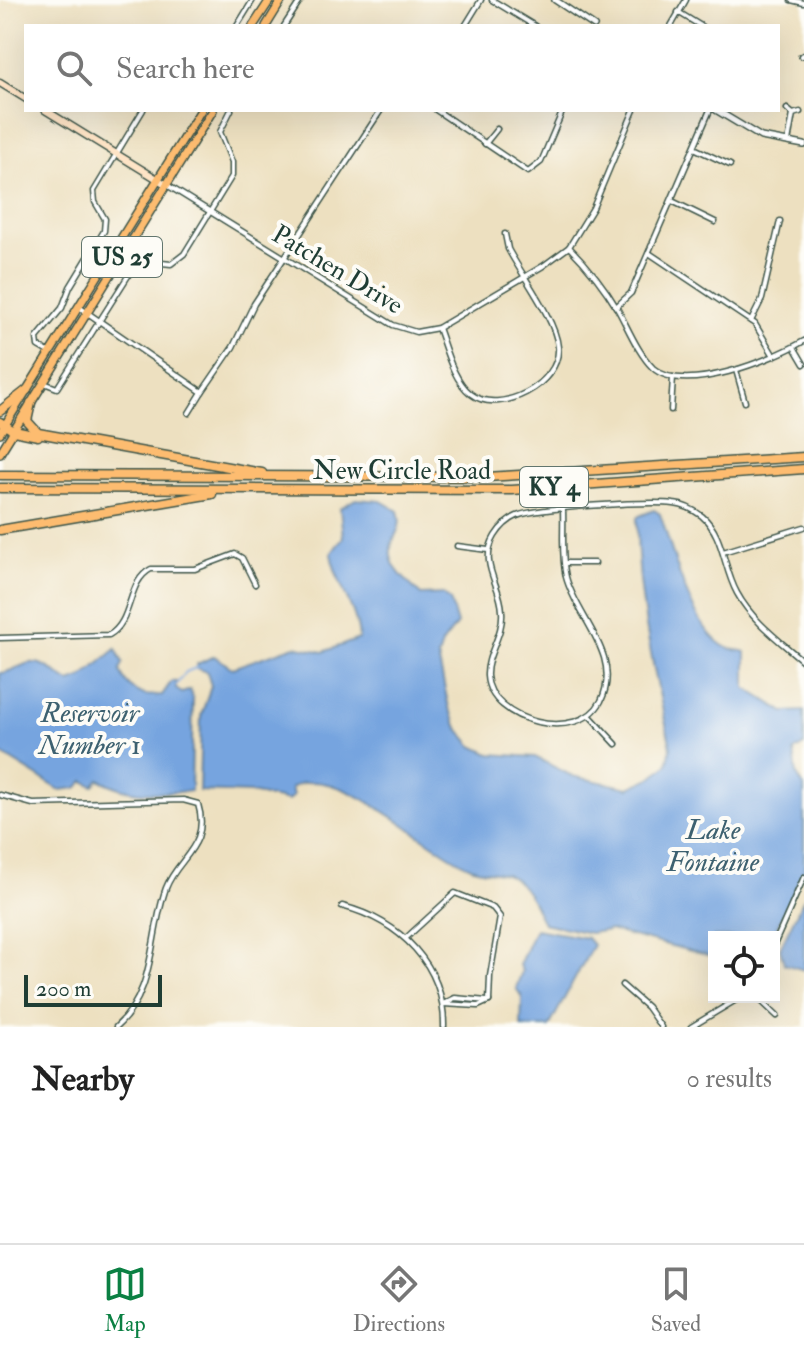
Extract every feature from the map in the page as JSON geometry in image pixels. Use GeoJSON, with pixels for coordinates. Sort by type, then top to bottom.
{"type":"FeatureCollection","features":[{"type":"Feature","properties":{"kind":"highway"},"geometry":{"type":"LineString","coordinates":[[254,24],[270,0]]}},
{"type":"Feature","properties":{"kind":"highway"},"geometry":{"type":"LineString","coordinates":[[267,24],[282,0]]}},
{"type":"Feature","properties":{"kind":"highway","name":"US 25"},"geometry":{"type":"LineString","coordinates":[[1,427],[200,112]]}},
{"type":"Feature","properties":{"kind":"highway","name":"US 25"},"geometry":{"type":"LineString","coordinates":[[0,453],[212,112]]}},
{"type":"Feature","properties":{"kind":"highway"},"geometry":{"type":"LineString","coordinates":[[0,411],[27,390]]}},
{"type":"Feature","properties":{"kind":"highway"},"geometry":{"type":"LineString","coordinates":[[31,403],[26,418],[31,429],[66,440]]}},
{"type":"Feature","properties":{"kind":"highway"},"geometry":{"type":"LineString","coordinates":[[1,427],[258,473],[311,478]]}},
{"type":"Feature","properties":{"kind":"highway","name":"New Circle Road"},"geometry":{"type":"LineString","coordinates":[[1,475],[311,478],[538,476],[804,457]]}},
{"type":"Feature","properties":{"kind":"highway","name":"New Circle Road"},"geometry":{"type":"LineString","coordinates":[[0,488],[512,490],[804,469]]}},
{"type":"Feature","properties":{"kind":"highway"},"geometry":{"type":"LineString","coordinates":[[0,530],[184,497],[303,490]]}},
{"type":"Feature","properties":{"kind":"main road"},"geometry":{"type":"LineString","coordinates":[[0,83],[24,98]]}},
{"type":"Feature","properties":{"kind":"main road"},"geometry":{"type":"LineString","coordinates":[[48,112],[167,185]]}},
{"type":"Feature","properties":{"kind":"street"},"geometry":{"type":"LineString","coordinates":[[238,24],[253,0]]}},
{"type":"Feature","properties":{"kind":"street"},"geometry":{"type":"LineString","coordinates":[[285,24],[301,0]]}},
{"type":"Feature","properties":{"kind":"street"},"geometry":{"type":"LineString","coordinates":[[466,24],[481,0]]}},
{"type":"Feature","properties":{"kind":"street"},"geometry":{"type":"LineString","coordinates":[[492,0],[532,24]]}},
{"type":"Feature","properties":{"kind":"street"},"geometry":{"type":"LineString","coordinates":[[555,0],[591,24]]}},
{"type":"Feature","properties":{"kind":"street"},"geometry":{"type":"LineString","coordinates":[[672,24],[686,0]]}},
{"type":"Feature","properties":{"kind":"street"},"geometry":{"type":"LineString","coordinates":[[791,0],[804,3]]}},
{"type":"Feature","properties":{"kind":"street"},"geometry":{"type":"LineString","coordinates":[[678,12],[698,24]]}},
{"type":"Feature","properties":{"kind":"street"},"geometry":{"type":"LineString","coordinates":[[787,109],[793,114]]}},
{"type":"Feature","properties":{"kind":"street"},"geometry":{"type":"LineString","coordinates":[[50,353],[39,347],[37,338],[62,308],[105,224],[95,202],[94,191],[142,112]]}},
{"type":"Feature","properties":{"kind":"street"},"geometry":{"type":"LineString","coordinates":[[44,383],[57,388],[135,265],[144,261],[171,264],[180,259],[233,172],[220,132],[230,112]]}},
{"type":"Feature","properties":{"kind":"street"},"geometry":{"type":"LineString","coordinates":[[189,413],[228,354],[248,314],[284,257],[380,112]]}},
{"type":"Feature","properties":{"kind":"street"},"geometry":{"type":"LineString","coordinates":[[439,112],[519,170],[532,171],[541,162],[562,112]]}},
{"type":"Feature","properties":{"kind":"street"},"geometry":{"type":"LineString","coordinates":[[505,234],[508,249],[523,277],[555,335],[558,354],[548,375],[516,397],[488,402],[470,393],[458,377],[438,328],[523,277],[569,247],[593,208],[633,112]]}},
{"type":"Feature","properties":{"kind":"street"},"geometry":{"type":"LineString","coordinates":[[616,307],[631,293],[712,112]]}},
{"type":"Feature","properties":{"kind":"street"},"geometry":{"type":"LineString","coordinates":[[716,112],[753,134],[804,145]]}},
{"type":"Feature","properties":{"kind":"street"},"geometry":{"type":"LineString","coordinates":[[793,114],[800,112]]}},
{"type":"Feature","properties":{"kind":"street"},"geometry":{"type":"LineString","coordinates":[[788,144],[793,114]]}},
{"type":"Feature","properties":{"kind":"street"},"geometry":{"type":"LineString","coordinates":[[485,144],[497,129]]}},
{"type":"Feature","properties":{"kind":"street"},"geometry":{"type":"LineString","coordinates":[[694,148],[730,165]]}},
{"type":"Feature","properties":{"kind":"street","name":"Patchen Drive"},"geometry":{"type":"LineString","coordinates":[[167,185],[398,328],[416,332],[438,328]]}},
{"type":"Feature","properties":{"kind":"street"},"geometry":{"type":"LineString","coordinates":[[672,201],[715,222]]}},
{"type":"Feature","properties":{"kind":"street"},"geometry":{"type":"LineString","coordinates":[[751,321],[762,299],[780,221]]}},
{"type":"Feature","properties":{"kind":"street"},"geometry":{"type":"LineString","coordinates":[[569,247],[616,307],[648,362],[673,377],[736,370],[804,341]]}},
{"type":"Feature","properties":{"kind":"street"},"geometry":{"type":"LineString","coordinates":[[92,250],[107,261]]}},
{"type":"Feature","properties":{"kind":"street"},"geometry":{"type":"LineString","coordinates":[[649,253],[751,321],[760,330],[774,356]]}},
{"type":"Feature","properties":{"kind":"street"},"geometry":{"type":"LineString","coordinates":[[79,306],[202,392]]}},
{"type":"Feature","properties":{"kind":"street"},"geometry":{"type":"LineString","coordinates":[[794,347],[804,364]]}},
{"type":"Feature","properties":{"kind":"street"},"geometry":{"type":"LineString","coordinates":[[736,370],[745,402]]}},
{"type":"Feature","properties":{"kind":"street"},"geometry":{"type":"LineString","coordinates":[[671,410],[673,377]]}},
{"type":"Feature","properties":{"kind":"street"},"geometry":{"type":"LineString","coordinates":[[563,510],[568,583],[596,633],[604,666],[604,691],[590,716],[576,723],[555,724],[507,709],[492,694],[487,670],[500,634],[502,611],[489,569],[488,550],[500,529],[516,517],[563,510],[681,505],[707,522],[723,552],[743,603],[804,662]]}},
{"type":"Feature","properties":{"kind":"street"},"geometry":{"type":"LineString","coordinates":[[723,552],[804,527]]}},
{"type":"Feature","properties":{"kind":"street"},"geometry":{"type":"LineString","coordinates":[[457,546],[488,550]]}},
{"type":"Feature","properties":{"kind":"street"},"geometry":{"type":"LineString","coordinates":[[0,638],[109,635],[120,626],[141,576],[151,569],[195,569],[235,554],[241,555],[255,584]]}},
{"type":"Feature","properties":{"kind":"street"},"geometry":{"type":"LineString","coordinates":[[565,563],[595,563]]}},
{"type":"Feature","properties":{"kind":"street"},"geometry":{"type":"LineString","coordinates":[[590,716],[616,744]]}},
{"type":"Feature","properties":{"kind":"street"},"geometry":{"type":"LineString","coordinates":[[0,795],[33,804],[183,800],[198,804],[200,818],[195,846],[167,886],[142,994],[116,1027]]}},
{"type":"Feature","properties":{"kind":"street"},"geometry":{"type":"LineString","coordinates":[[780,931],[804,877]]}},
{"type":"Feature","properties":{"kind":"street"},"geometry":{"type":"LineString","coordinates":[[406,938],[455,893],[493,908],[500,917],[489,1001],[455,998],[443,1004]]}},
{"type":"Feature","properties":{"kind":"street"},"geometry":{"type":"LineString","coordinates":[[342,906],[372,916],[406,938],[431,970],[443,1004],[444,1027]]}},
{"type":"Feature","properties":{"kind":"street"},"geometry":{"type":"LineString","coordinates":[[622,985],[647,1007],[661,1027]]}},
{"type":"Feature","properties":{"kind":"street"},"geometry":{"type":"LineString","coordinates":[[691,1027],[731,1003]]}},
{"type":"Feature","properties":{"kind":"street"},"geometry":{"type":"LineString","coordinates":[[763,1003],[777,1016]]}},
{"type":"Feature","properties":{"kind":"water","name":"Lake Fontaine"},"geometry":{"type":"Polygon","coordinates":[[[356,499],[381,501],[398,511],[399,523],[391,549],[394,565],[421,595],[443,594],[450,600],[457,624],[442,644],[438,657],[449,708],[459,730],[473,746],[490,754],[535,757],[572,776],[629,788],[651,778],[667,765],[671,747],[647,633],[637,546],[637,517],[654,510],[660,514],[684,585],[700,620],[722,645],[746,652],[746,688],[784,712],[804,711],[804,745],[794,751],[797,775],[804,787],[804,869],[775,931],[708,931],[708,955],[609,930],[590,933],[543,923],[525,890],[512,877],[471,867],[356,795],[332,785],[310,782],[291,788],[293,796],[288,801],[250,793],[199,791],[201,716],[211,686],[207,672],[198,669],[197,664],[214,656],[232,668],[295,646],[323,652],[359,639],[331,554],[343,537],[340,508],[356,499]]]}},
{"type":"Feature","properties":{"kind":"water","name":"Reservoir Number 1"},"geometry":{"type":"Polygon","coordinates":[[[116,649],[123,663],[120,671],[136,691],[162,695],[172,681],[176,682],[176,689],[182,693],[190,690],[193,699],[191,791],[133,791],[99,779],[93,786],[84,781],[77,788],[60,790],[0,753],[0,673],[35,663],[46,666],[70,682],[83,677],[116,649]]]}},
{"type":"Feature","properties":{"kind":"water"},"geometry":{"type":"Polygon","coordinates":[[[804,898],[804,970],[784,964],[780,948],[804,898]]]}},
{"type":"Feature","properties":{"kind":"water"},"geometry":{"type":"Polygon","coordinates":[[[535,929],[587,938],[593,945],[549,1027],[521,1027],[522,997],[516,988],[522,971],[519,965],[535,929]]]}},
{"type":"Feature","properties":{"kind":"waterway"},"geometry":{"type":"LineString","coordinates":[[176,685],[186,672],[198,667]]}}]}
